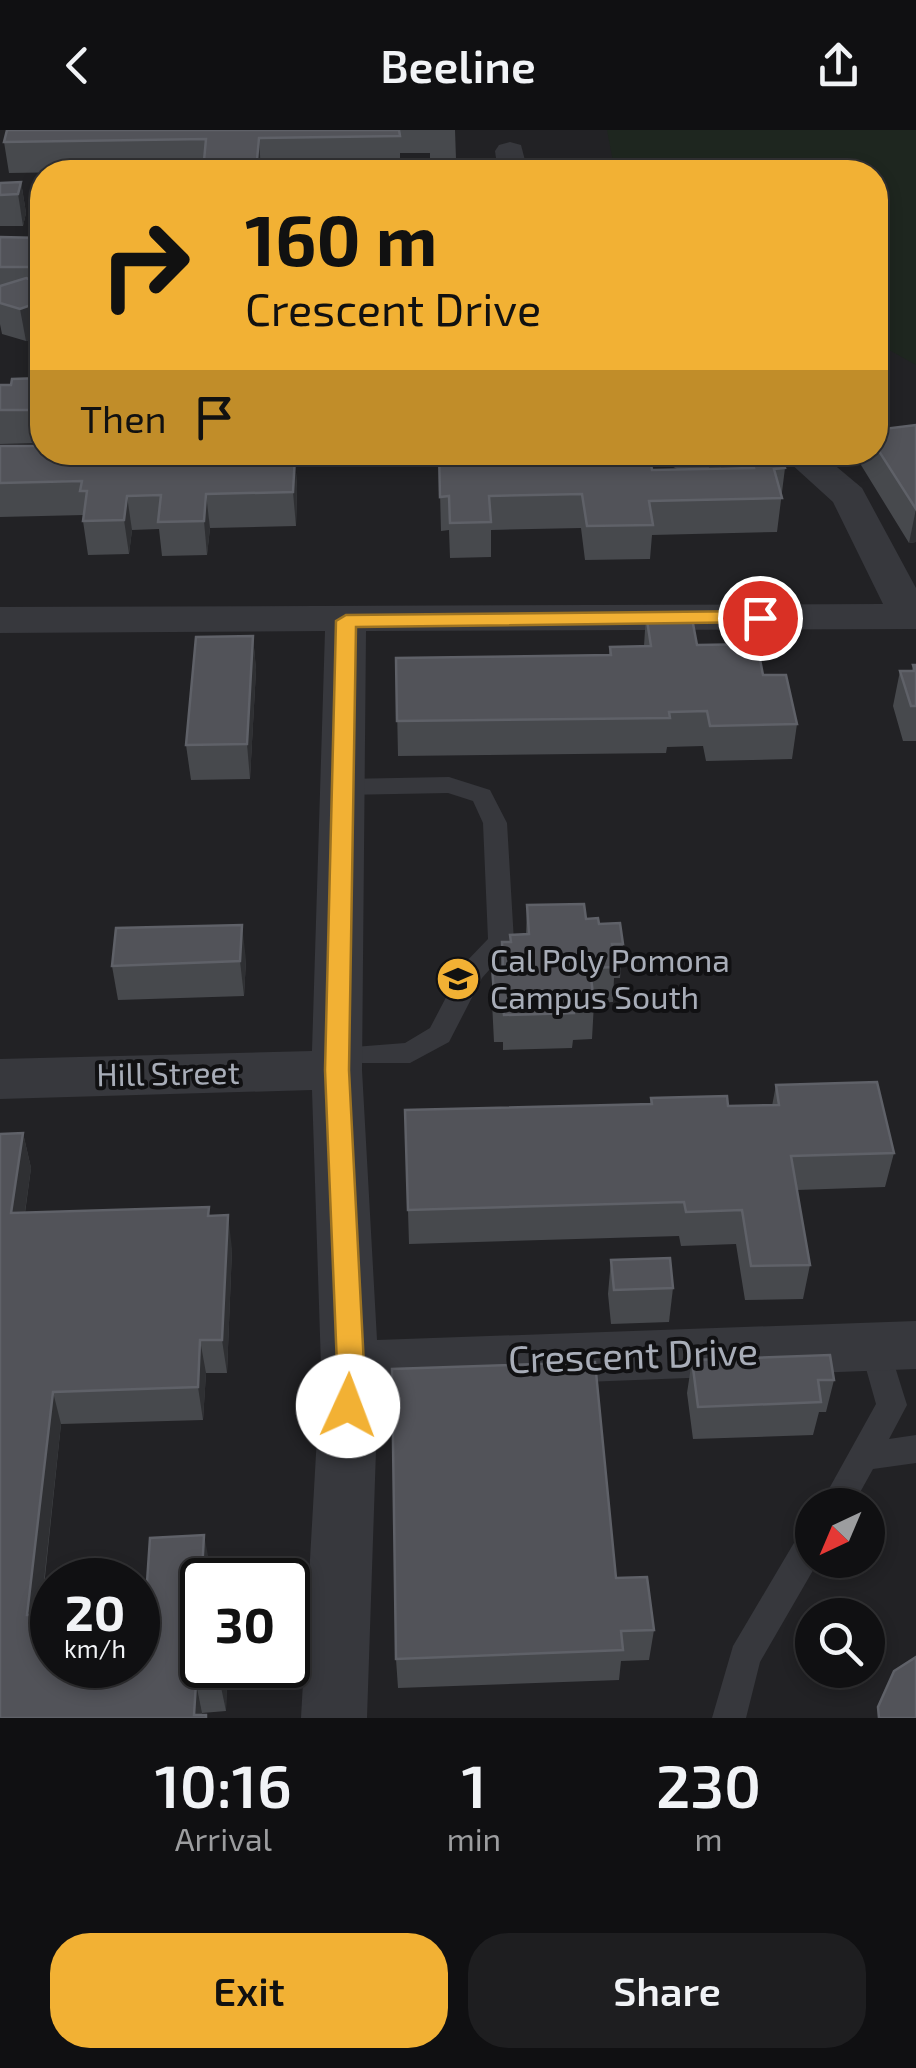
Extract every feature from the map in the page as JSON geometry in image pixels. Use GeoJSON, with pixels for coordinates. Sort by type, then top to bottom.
{"type":"FeatureCollection","features":[{"type":"Feature","properties":{"kind":"street"},"geometry":{"type":"LineString","coordinates":[[0,620],[913,616],[850,496],[812,465]]}},
{"type":"Feature","properties":{"kind":"street"},"geometry":{"type":"LineString","coordinates":[[334,1718],[350,1366],[337,1063],[346,621]]}},
{"type":"Feature","properties":{"kind":"street","name":"Hill Street"},"geometry":{"type":"LineString","coordinates":[[0,1078],[337,1063]]}},
{"type":"Feature","properties":{"kind":"street","name":"Crescent Drive"},"geometry":{"type":"LineString","coordinates":[[350,1366],[896,1346]]}},
{"type":"Feature","properties":{"kind":"lane"},"geometry":{"type":"LineString","coordinates":[[337,1063],[410,1053],[440,1035],[472,972],[501,942],[495,823],[482,796],[449,785],[342,787]]}},
{"type":"Feature","properties":{"kind":"lane"},"geometry":{"type":"LineString","coordinates":[[846,1488],[892,1405],[896,1346]]}},
{"type":"Feature","properties":{"kind":"lane"},"geometry":{"type":"LineString","coordinates":[[866,1456],[916,1449]]}},
{"type":"Feature","properties":{"kind":"lane"},"geometry":{"type":"LineString","coordinates":[[729,1718],[745,1657],[795,1571]]}},
{"type":"Feature","properties":{"kind":"shaded area","name":"Cal Poly Pomona Campus South"},"geometry":{"type":"Polygon","coordinates":[[[0,130],[916,130],[916,1718],[0,1718],[0,130]]]}},
{"type":"Feature","properties":{"kind":"shaded area"},"geometry":{"type":"Polygon","coordinates":[[[607,130],[916,130],[916,365],[888,349],[888,160],[613,160],[607,130]]]}},
{"type":"Feature","properties":{"kind":"building"},"geometry":{"type":"Polygon","coordinates":[[[7,130],[399,130],[400,136],[259,138],[257,160],[204,160],[206,139],[4,142],[7,130]]]}},
{"type":"Feature","properties":{"kind":"building"},"geometry":{"type":"Polygon","coordinates":[[[21,182],[18,194],[0,195],[0,183],[21,182]]]}},
{"type":"Feature","properties":{"kind":"building"},"geometry":{"type":"Polygon","coordinates":[[[0,237],[30,238],[30,267],[0,267],[0,237]]]}},
{"type":"Feature","properties":{"kind":"building"},"geometry":{"type":"Polygon","coordinates":[[[30,280],[30,305],[20,309],[0,303],[0,286],[30,280]]]}},
{"type":"Feature","properties":{"kind":"building"},"geometry":{"type":"Polygon","coordinates":[[[30,378],[30,410],[0,410],[0,385],[11,385],[12,379],[30,378]]]}},
{"type":"Feature","properties":{"kind":"building"},"geometry":{"type":"Polygon","coordinates":[[[916,425],[916,509],[888,465],[888,428],[916,425]]]}},
{"type":"Feature","properties":{"kind":"building"},"geometry":{"type":"Polygon","coordinates":[[[0,446],[30,446],[30,465],[294,465],[293,492],[206,494],[204,521],[158,522],[161,495],[127,496],[124,520],[83,521],[87,491],[80,491],[82,481],[0,483],[0,446]]]}},
{"type":"Feature","properties":{"kind":"building"},"geometry":{"type":"Polygon","coordinates":[[[439,465],[651,465],[652,470],[754,468],[753,465],[785,468],[774,469],[782,498],[649,501],[653,525],[587,526],[582,494],[489,496],[491,522],[450,523],[449,496],[440,497],[439,465]]]}},
{"type":"Feature","properties":{"kind":"building"},"geometry":{"type":"Polygon","coordinates":[[[691,613],[697,645],[757,644],[763,675],[786,675],[797,724],[710,726],[707,711],[669,712],[670,718],[397,721],[396,658],[611,655],[610,647],[651,646],[646,614],[691,613]]]}},
{"type":"Feature","properties":{"kind":"building"},"geometry":{"type":"Polygon","coordinates":[[[253,636],[247,744],[186,745],[196,637],[253,636]]]}},
{"type":"Feature","properties":{"kind":"building"},"geometry":{"type":"Polygon","coordinates":[[[916,665],[916,706],[911,706],[900,671],[915,671],[916,665]]]}},
{"type":"Feature","properties":{"kind":"building"},"geometry":{"type":"Polygon","coordinates":[[[584,904],[586,919],[598,918],[599,924],[620,923],[623,944],[612,944],[615,967],[590,968],[594,1004],[573,1005],[574,1013],[504,1015],[503,1007],[495,1007],[492,967],[503,967],[502,942],[511,942],[510,935],[529,934],[527,905],[584,904]]]}},
{"type":"Feature","properties":{"kind":"building"},"geometry":{"type":"Polygon","coordinates":[[[242,925],[240,961],[112,966],[116,928],[242,925]]]}},
{"type":"Feature","properties":{"kind":"building"},"geometry":{"type":"Polygon","coordinates":[[[877,1082],[894,1153],[791,1156],[810,1265],[751,1266],[742,1210],[686,1212],[684,1202],[408,1210],[405,1110],[652,1104],[651,1098],[727,1096],[728,1106],[779,1105],[776,1085],[877,1082]]]}},
{"type":"Feature","properties":{"kind":"building"},"geometry":{"type":"Polygon","coordinates":[[[23,1133],[11,1213],[209,1207],[208,1216],[228,1215],[222,1340],[200,1340],[198,1387],[53,1392],[34,1558],[30,1558],[27,1615],[30,1615],[30,1688],[160,1688],[160,1558],[149,1558],[150,1538],[204,1535],[203,1558],[180,1558],[180,1688],[196,1688],[194,1715],[206,1718],[0,1718],[0,1134],[23,1133]]]}},
{"type":"Feature","properties":{"kind":"building"},"geometry":{"type":"Polygon","coordinates":[[[670,1258],[673,1288],[614,1290],[611,1260],[670,1258]]]}},
{"type":"Feature","properties":{"kind":"building"},"geometry":{"type":"Polygon","coordinates":[[[830,1355],[834,1380],[818,1380],[821,1402],[698,1407],[692,1360],[830,1355]]]}},
{"type":"Feature","properties":{"kind":"building"},"geometry":{"type":"Polygon","coordinates":[[[595,1362],[616,1578],[647,1577],[654,1630],[621,1631],[623,1650],[396,1659],[392,1369],[595,1362]]]}},
{"type":"Feature","properties":{"kind":"building"},"geometry":{"type":"Polygon","coordinates":[[[916,1657],[916,1718],[879,1718],[878,1707],[894,1671],[916,1657]]]}},
{"type":"Feature","properties":{"kind":"place","name":"Cal Poly Pomona Campus South"},"geometry":{"type":"Point","coordinates":[458,979]}},
{"type":"Feature","properties":{"kind":"route"},"geometry":{"type":"LineString","coordinates":[[348,1406],[350,1366],[337,1070],[346,621],[760,618]]}}]}
